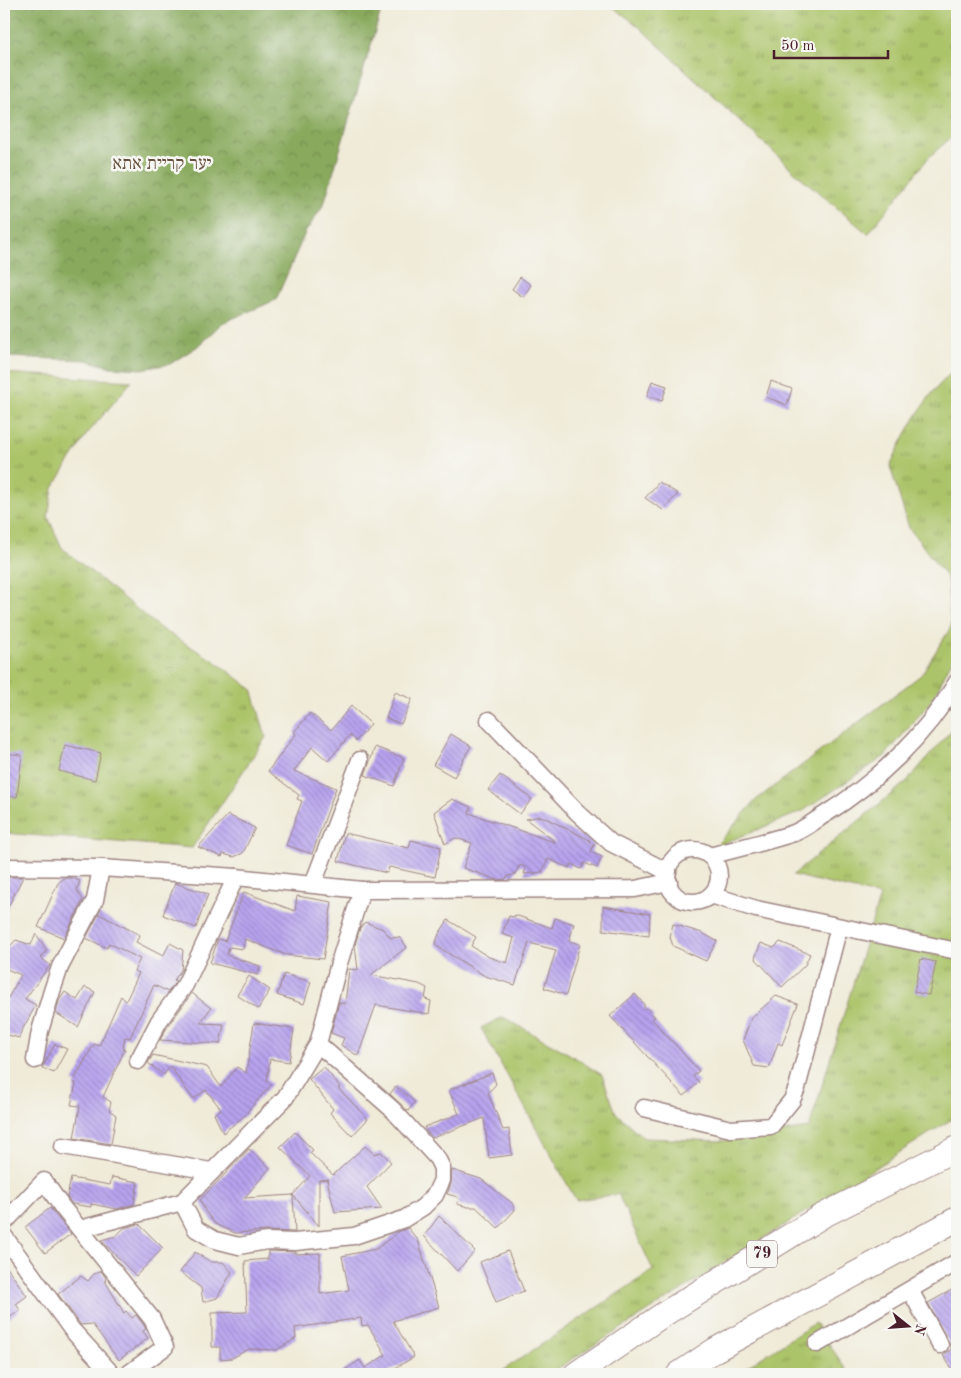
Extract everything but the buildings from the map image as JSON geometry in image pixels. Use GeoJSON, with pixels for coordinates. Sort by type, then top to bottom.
{"type":"FeatureCollection","features":[{"type":"Feature","properties":{"kind":"highway","name":"79"},"geometry":{"type":"LineString","coordinates":[[576,1374],[661,1316],[822,1216],[957,1148]]}},
{"type":"Feature","properties":{"kind":"highway"},"geometry":{"type":"LineString","coordinates":[[678,1374],[715,1350],[957,1219]]}},
{"type":"Feature","properties":{"kind":"street"},"geometry":{"type":"LineString","coordinates":[[710,856],[796,832],[836,807],[879,774],[913,742],[943,705],[957,682]]}},
{"type":"Feature","properties":{"kind":"street"},"geometry":{"type":"LineString","coordinates":[[489,720],[577,812],[611,843],[668,877]]}},
{"type":"Feature","properties":{"kind":"street"},"geometry":{"type":"LineString","coordinates":[[313,884],[360,760]]}},
{"type":"Feature","properties":{"kind":"street"},"geometry":{"type":"LineString","coordinates":[[696,850],[710,856],[716,863],[719,871],[719,880],[711,895],[695,902],[678,896],[672,890],[668,877],[675,858],[681,853],[696,850]]}},
{"type":"Feature","properties":{"kind":"street"},"geometry":{"type":"LineString","coordinates":[[4,867],[102,868],[236,877],[362,890],[635,889],[668,877]]}},
{"type":"Feature","properties":{"kind":"street"},"geometry":{"type":"LineString","coordinates":[[35,1060],[40,1031],[60,967],[95,900],[102,868]]}},
{"type":"Feature","properties":{"kind":"street"},"geometry":{"type":"LineString","coordinates":[[138,1062],[160,1021],[185,985],[236,877]]}},
{"type":"Feature","properties":{"kind":"street"},"geometry":{"type":"LineString","coordinates":[[80,1229],[182,1202],[285,1098],[318,1044],[339,963],[362,890]]}},
{"type":"Feature","properties":{"kind":"street"},"geometry":{"type":"LineString","coordinates":[[711,895],[756,910],[957,951]]}},
{"type":"Feature","properties":{"kind":"street"},"geometry":{"type":"LineString","coordinates":[[644,1108],[731,1129],[770,1126],[792,1100],[797,1088],[839,927]]}},
{"type":"Feature","properties":{"kind":"street"},"geometry":{"type":"LineString","coordinates":[[182,1202],[196,1229],[214,1240],[239,1246],[266,1241],[295,1242],[354,1236],[404,1219],[423,1207],[435,1195],[442,1180],[442,1168],[437,1158],[392,1109],[318,1044]]}},
{"type":"Feature","properties":{"kind":"street"},"geometry":{"type":"LineString","coordinates":[[63,1146],[211,1171]]}},
{"type":"Feature","properties":{"kind":"street"},"geometry":{"type":"LineString","coordinates":[[4,1223],[44,1181],[152,1320],[165,1347],[128,1374]]}},
{"type":"Feature","properties":{"kind":"street"},"geometry":{"type":"LineString","coordinates":[[4,1236],[72,1330],[112,1374]]}},
{"type":"Feature","properties":{"kind":"street"},"geometry":{"type":"LineString","coordinates":[[817,1344],[957,1262]]}},
{"type":"Feature","properties":{"kind":"street"},"geometry":{"type":"LineString","coordinates":[[910,1290],[940,1345]]}},
{"type":"Feature","properties":{"kind":"green space","name":"יער קריית אתא"},"geometry":{"type":"Polygon","coordinates":[[[4,4],[383,4],[324,204],[305,233],[276,300],[222,323],[198,346],[170,364],[142,369],[110,367],[86,360],[4,357],[4,4]]]}},
{"type":"Feature","properties":{"kind":"green space"},"geometry":{"type":"Polygon","coordinates":[[[609,4],[951,4],[957,7],[957,132],[929,157],[868,234],[798,175],[637,25],[609,4]]]}},
{"type":"Feature","properties":{"kind":"green space"},"geometry":{"type":"Polygon","coordinates":[[[957,368],[957,650],[932,700],[885,756],[803,811],[715,847],[756,800],[921,675],[951,627],[947,578],[909,528],[890,466],[918,413],[936,389],[957,368]]]}},
{"type":"Feature","properties":{"kind":"green space"},"geometry":{"type":"Polygon","coordinates":[[[4,373],[132,381],[87,434],[53,488],[48,517],[62,548],[160,628],[216,662],[252,689],[266,737],[192,848],[4,833],[4,373]]]}},
{"type":"Feature","properties":{"kind":"green space"},"geometry":{"type":"Polygon","coordinates":[[[957,724],[957,1116],[549,1374],[500,1374],[653,1270],[618,1194],[576,1200],[481,1028],[503,1017],[571,1055],[602,1075],[616,1113],[644,1138],[721,1141],[809,1128],[880,896],[793,875],[907,781],[957,724]]]}},
{"type":"Feature","properties":{"kind":"green space"},"geometry":{"type":"Polygon","coordinates":[[[815,1323],[849,1374],[736,1374],[815,1323]]]}}]}
